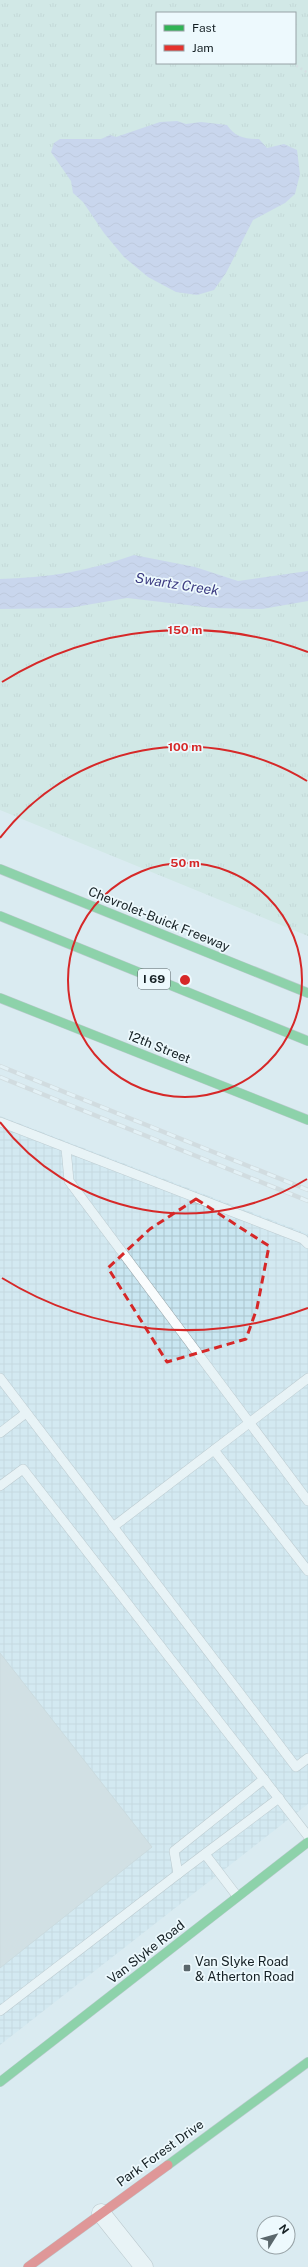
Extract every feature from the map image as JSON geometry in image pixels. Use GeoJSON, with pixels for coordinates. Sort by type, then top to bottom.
{"type":"FeatureCollection","features":[{"type":"Feature","properties":{"kind":"main road","name":"Chevrolet-Buick Freeway"},"geometry":{"type":"LineString","coordinates":[[0,870],[308,993]]}},
{"type":"Feature","properties":{"kind":"main road","name":"I 69"},"geometry":{"type":"LineString","coordinates":[[0,916],[308,1041]]}},
{"type":"Feature","properties":{"kind":"main road","name":"12th Street"},"geometry":{"type":"LineString","coordinates":[[0,998],[308,1120]]}},
{"type":"Feature","properties":{"kind":"main road","name":"Van Slyke Road"},"geometry":{"type":"LineString","coordinates":[[0,2082],[308,1842]]}},
{"type":"Feature","properties":{"kind":"main road","name":"Park Forest Drive"},"geometry":{"type":"LineString","coordinates":[[28,2267],[308,2062]]}},
{"type":"Feature","properties":{"kind":"street"},"geometry":{"type":"LineString","coordinates":[[101,2213],[144,2267]]}},
{"type":"Feature","properties":{"kind":"lane"},"geometry":{"type":"LineString","coordinates":[[0,1122],[306,1241]]}},
{"type":"Feature","properties":{"kind":"lane"},"geometry":{"type":"LineString","coordinates":[[66,1148],[69,1181],[308,1500]]}},
{"type":"Feature","properties":{"kind":"lane"},"geometry":{"type":"LineString","coordinates":[[0,1378],[296,1767],[308,1758]]}},
{"type":"Feature","properties":{"kind":"lane"},"geometry":{"type":"LineString","coordinates":[[113,1527],[250,1422],[306,1382]]}},
{"type":"Feature","properties":{"kind":"lane"},"geometry":{"type":"LineString","coordinates":[[0,1433],[26,1413]]}},
{"type":"Feature","properties":{"kind":"lane"},"geometry":{"type":"LineString","coordinates":[[214,1450],[308,1571]]}},
{"type":"Feature","properties":{"kind":"lane"},"geometry":{"type":"LineString","coordinates":[[0,1486],[23,1469],[308,1836]]}},
{"type":"Feature","properties":{"kind":"lane"},"geometry":{"type":"LineString","coordinates":[[178,1874],[174,1851],[264,1779]]}},
{"type":"Feature","properties":{"kind":"lane"},"geometry":{"type":"LineString","coordinates":[[0,2011],[279,1798]]}},
{"type":"Feature","properties":{"kind":"lane"},"geometry":{"type":"LineString","coordinates":[[205,1854],[237,1896]]}},
{"type":"Feature","properties":{"kind":"path"},"geometry":{"type":"LineString","coordinates":[[294,64],[308,73]]}},
{"type":"Feature","properties":{"kind":"highlighted area"},"geometry":{"type":"Polygon","coordinates":[[[196,1199],[269,1246],[257,1308],[246,1339],[167,1362],[108,1268],[150,1229],[196,1199]]]}},
{"type":"Feature","properties":{"kind":"shaded area"},"geometry":{"type":"Polygon","coordinates":[[[0,1116],[308,1234],[308,1804],[0,2045],[0,1116]]]}},
{"type":"Feature","properties":{"kind":"green space"},"geometry":{"type":"Polygon","coordinates":[[[0,0],[308,0],[308,936],[0,810],[0,0]]]}},
{"type":"Feature","properties":{"kind":"water"},"geometry":{"type":"Polygon","coordinates":[[[177,121],[186,124],[201,122],[227,125],[237,135],[259,139],[267,148],[284,144],[297,150],[300,174],[295,194],[285,203],[253,220],[226,273],[214,290],[197,295],[176,292],[148,277],[124,257],[104,233],[83,202],[73,193],[71,181],[51,152],[54,143],[60,139],[101,139],[110,135],[116,137],[160,122],[177,121]]]}},
{"type":"Feature","properties":{"kind":"water","name":"Swartz Creek"},"geometry":{"type":"Polygon","coordinates":[[[134,555],[195,567],[238,581],[308,571],[308,601],[262,609],[213,608],[127,598],[69,608],[0,609],[0,579],[68,573],[117,561],[134,555]]]}},
{"type":"Feature","properties":{"kind":"building"},"geometry":{"type":"Polygon","coordinates":[[[0,1653],[152,1847],[0,1968],[0,1653]]]}},
{"type":"Feature","properties":{"kind":"railway"},"geometry":{"type":"LineString","coordinates":[[0,1066],[308,1190]]}},
{"type":"Feature","properties":{"kind":"railway"},"geometry":{"type":"LineString","coordinates":[[0,1077],[308,1201]]}},
{"type":"Feature","properties":{"kind":"traffic: fast"},"geometry":{"type":"LineString","coordinates":[[0,869],[308,993]]}},
{"type":"Feature","properties":{"kind":"traffic: fast"},"geometry":{"type":"LineString","coordinates":[[0,916],[308,1041]]}},
{"type":"Feature","properties":{"kind":"traffic: fast"},"geometry":{"type":"LineString","coordinates":[[0,998],[308,1120]]}},
{"type":"Feature","properties":{"kind":"traffic: fast"},"geometry":{"type":"LineString","coordinates":[[0,2082],[308,1842]]}},
{"type":"Feature","properties":{"kind":"traffic: fast"},"geometry":{"type":"LineString","coordinates":[[168,2165],[308,2062]]}},
{"type":"Feature","properties":{"kind":"traffic: jam"},"geometry":{"type":"LineString","coordinates":[[28,2267],[168,2165]]}},
{"type":"Feature","properties":{"kind":"place","name":"Van Slyke Road & Atherton Road"},"geometry":{"type":"Point","coordinates":[187,1968]}}]}
